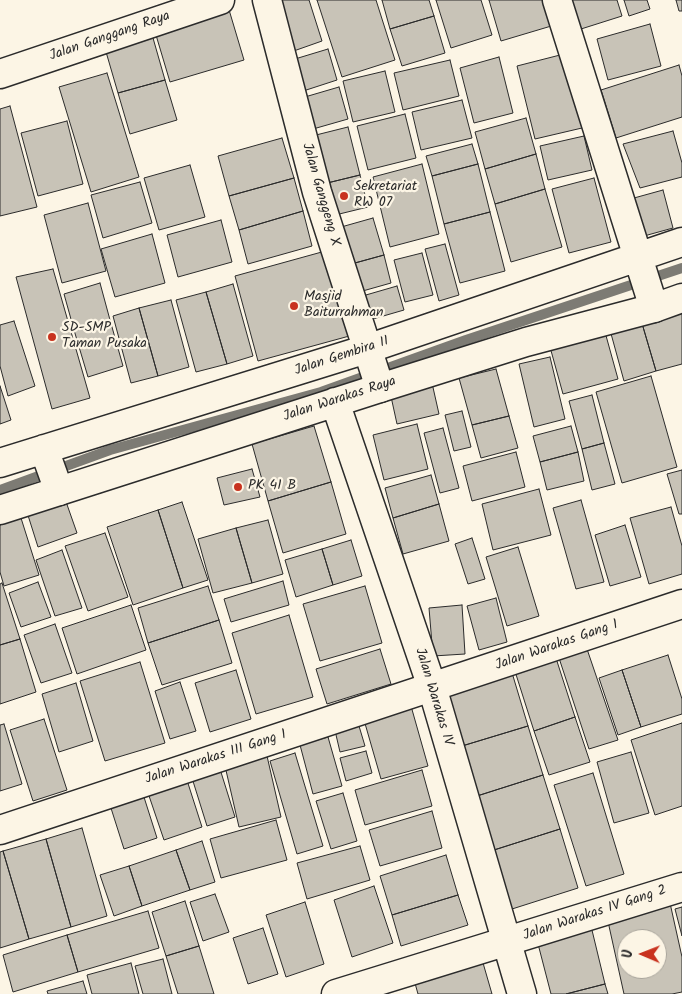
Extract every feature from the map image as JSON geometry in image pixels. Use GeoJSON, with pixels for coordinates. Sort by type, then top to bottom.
{"type":"FeatureCollection","features":[{"type":"Feature","properties":{"kind":"street","name":"Jalan Ganggang Raya"},"geometry":{"type":"LineString","coordinates":[[0,74],[220,0]]}},
{"type":"Feature","properties":{"kind":"street","name":"Jalan Ganggeng X"},"geometry":{"type":"LineString","coordinates":[[266,0],[318,192],[373,368]]}},
{"type":"Feature","properties":{"kind":"street"},"geometry":{"type":"LineString","coordinates":[[557,0],[652,303]]}},
{"type":"Feature","properties":{"kind":"street","name":"Jalan Gembira II"},"geometry":{"type":"LineString","coordinates":[[0,463],[52,469],[373,368],[639,262],[682,242]]}},
{"type":"Feature","properties":{"kind":"street","name":"Jalan Warakas Raya"},"geometry":{"type":"LineString","coordinates":[[0,510],[52,469],[336,402],[373,368],[526,342],[652,303],[682,298]]}},
{"type":"Feature","properties":{"kind":"street","name":"Jalan Warakas IV"},"geometry":{"type":"LineString","coordinates":[[336,402],[432,687],[522,994]]}},
{"type":"Feature","properties":{"kind":"street","name":"Jalan Warakas Gang 1"},"geometry":{"type":"LineString","coordinates":[[432,687],[682,604]]}},
{"type":"Feature","properties":{"kind":"street","name":"Jalan Warakas III Gang 1"},"geometry":{"type":"LineString","coordinates":[[0,830],[432,687]]}},
{"type":"Feature","properties":{"kind":"street","name":"Jalan Warakas IV Gang 2"},"geometry":{"type":"LineString","coordinates":[[336,994],[682,887]]}},
{"type":"Feature","properties":{"kind":"building"},"geometry":{"type":"Polygon","coordinates":[[[271,0],[309,0],[322,41],[288,53],[271,0]]]}},
{"type":"Feature","properties":{"kind":"building"},"geometry":{"type":"Polygon","coordinates":[[[317,0],[376,0],[395,60],[342,77],[317,0]]]}},
{"type":"Feature","properties":{"kind":"building"},"geometry":{"type":"Polygon","coordinates":[[[382,0],[429,0],[434,16],[390,29],[382,0]]]}},
{"type":"Feature","properties":{"kind":"building"},"geometry":{"type":"Polygon","coordinates":[[[436,0],[481,0],[492,35],[451,48],[436,0]]]}},
{"type":"Feature","properties":{"kind":"building"},"geometry":{"type":"Polygon","coordinates":[[[489,0],[551,0],[558,24],[501,41],[489,0]]]}},
{"type":"Feature","properties":{"kind":"building"},"geometry":{"type":"Polygon","coordinates":[[[572,0],[617,0],[622,16],[581,29],[572,0]]]}},
{"type":"Feature","properties":{"kind":"building"},"geometry":{"type":"Polygon","coordinates":[[[624,0],[647,0],[650,9],[629,16],[624,0]]]}},
{"type":"Feature","properties":{"kind":"building"},"geometry":{"type":"Polygon","coordinates":[[[676,0],[682,0],[682,11],[679,11],[676,0]]]}},
{"type":"Feature","properties":{"kind":"building"},"geometry":{"type":"Polygon","coordinates":[[[227,3],[244,60],[170,82],[153,25],[227,3]]]}},
{"type":"Feature","properties":{"kind":"building"},"geometry":{"type":"Polygon","coordinates":[[[434,16],[445,53],[402,66],[390,29],[434,16]]]}},
{"type":"Feature","properties":{"kind":"building"},"geometry":{"type":"Polygon","coordinates":[[[650,24],[661,66],[608,80],[597,39],[650,24]]]}},
{"type":"Feature","properties":{"kind":"building"},"geometry":{"type":"Polygon","coordinates":[[[151,31],[165,80],[118,93],[104,45],[151,31]]]}},
{"type":"Feature","properties":{"kind":"building"},"geometry":{"type":"Polygon","coordinates":[[[328,49],[337,80],[294,94],[285,62],[328,49]]]}},
{"type":"Feature","properties":{"kind":"building"},"geometry":{"type":"Polygon","coordinates":[[[564,54],[582,128],[535,139],[517,66],[564,54]]]}},
{"type":"Feature","properties":{"kind":"building"},"geometry":{"type":"Polygon","coordinates":[[[499,57],[513,113],[474,123],[460,68],[499,57]]]}},
{"type":"Feature","properties":{"kind":"building"},"geometry":{"type":"Polygon","coordinates":[[[450,60],[459,96],[403,110],[394,73],[450,60]]]}},
{"type":"Feature","properties":{"kind":"building"},"geometry":{"type":"Polygon","coordinates":[[[679,65],[682,76],[682,117],[616,138],[601,90],[679,65]]]}},
{"type":"Feature","properties":{"kind":"building"},"geometry":{"type":"Polygon","coordinates":[[[385,71],[395,112],[353,122],[343,81],[385,71]]]}},
{"type":"Feature","properties":{"kind":"building"},"geometry":{"type":"Polygon","coordinates":[[[107,73],[139,177],[91,192],[59,87],[107,73]]]}},
{"type":"Feature","properties":{"kind":"building"},"geometry":{"type":"Polygon","coordinates":[[[165,80],[177,120],[130,134],[118,93],[165,80]]]}},
{"type":"Feature","properties":{"kind":"building"},"geometry":{"type":"Polygon","coordinates":[[[339,87],[348,119],[306,131],[298,99],[339,87]]]}},
{"type":"Feature","properties":{"kind":"building"},"geometry":{"type":"Polygon","coordinates":[[[462,100],[472,138],[421,150],[412,112],[462,100]]]}},
{"type":"Feature","properties":{"kind":"building"},"geometry":{"type":"Polygon","coordinates":[[[10,106],[37,207],[0,216],[0,109],[10,106]]]}},
{"type":"Feature","properties":{"kind":"building"},"geometry":{"type":"Polygon","coordinates":[[[405,114],[416,158],[368,170],[357,126],[405,114]]]}},
{"type":"Feature","properties":{"kind":"building"},"geometry":{"type":"Polygon","coordinates":[[[526,118],[536,154],[485,169],[475,132],[526,118]]]}},
{"type":"Feature","properties":{"kind":"building"},"geometry":{"type":"Polygon","coordinates":[[[67,121],[83,184],[38,196],[21,133],[67,121]]]}},
{"type":"Feature","properties":{"kind":"building"},"geometry":{"type":"Polygon","coordinates":[[[348,127],[360,175],[319,185],[308,137],[348,127]]]}},
{"type":"Feature","properties":{"kind":"building"},"geometry":{"type":"Polygon","coordinates":[[[673,131],[682,163],[682,177],[640,188],[623,144],[673,131]]]}},
{"type":"Feature","properties":{"kind":"building"},"geometry":{"type":"Polygon","coordinates":[[[584,136],[592,170],[548,180],[540,146],[584,136]]]}},
{"type":"Feature","properties":{"kind":"building"},"geometry":{"type":"Polygon","coordinates":[[[282,138],[294,178],[229,196],[218,156],[282,138]]]}},
{"type":"Feature","properties":{"kind":"building"},"geometry":{"type":"Polygon","coordinates":[[[472,144],[478,164],[432,176],[426,156],[472,144]]]}},
{"type":"Feature","properties":{"kind":"building"},"geometry":{"type":"Polygon","coordinates":[[[536,154],[545,189],[495,204],[485,169],[536,154]]]}},
{"type":"Feature","properties":{"kind":"building"},"geometry":{"type":"Polygon","coordinates":[[[422,164],[439,234],[390,247],[373,177],[422,164]]]}},
{"type":"Feature","properties":{"kind":"building"},"geometry":{"type":"Polygon","coordinates":[[[478,164],[490,212],[444,224],[432,176],[478,164]]]}},
{"type":"Feature","properties":{"kind":"building"},"geometry":{"type":"Polygon","coordinates":[[[190,165],[205,217],[159,230],[144,178],[190,165]]]}},
{"type":"Feature","properties":{"kind":"building","name":"Sekretariat RW 07"},"geometry":{"type":"Polygon","coordinates":[[[360,175],[368,207],[327,217],[319,185],[360,175]]]}},
{"type":"Feature","properties":{"kind":"building"},"geometry":{"type":"Polygon","coordinates":[[[294,178],[303,211],[239,230],[229,196],[294,178]]]}},
{"type":"Feature","properties":{"kind":"building"},"geometry":{"type":"Polygon","coordinates":[[[594,178],[611,242],[569,253],[552,189],[594,178]]]}},
{"type":"Feature","properties":{"kind":"building"},"geometry":{"type":"Polygon","coordinates":[[[140,182],[152,223],[103,238],[91,195],[140,182]]]}},
{"type":"Feature","properties":{"kind":"building"},"geometry":{"type":"Polygon","coordinates":[[[545,189],[562,247],[511,262],[495,204],[545,189]]]}},
{"type":"Feature","properties":{"kind":"building"},"geometry":{"type":"Polygon","coordinates":[[[663,190],[673,228],[644,236],[634,198],[663,190]]]}},
{"type":"Feature","properties":{"kind":"building"},"geometry":{"type":"Polygon","coordinates":[[[88,203],[106,271],[62,283],[44,215],[88,203]]]}},
{"type":"Feature","properties":{"kind":"building"},"geometry":{"type":"Polygon","coordinates":[[[303,211],[312,246],[248,264],[239,230],[303,211]]]}},
{"type":"Feature","properties":{"kind":"building"},"geometry":{"type":"Polygon","coordinates":[[[490,212],[505,271],[460,283],[444,224],[490,212]]]}},
{"type":"Feature","properties":{"kind":"building"},"geometry":{"type":"Polygon","coordinates":[[[373,218],[384,255],[344,266],[334,229],[373,218]]]}},
{"type":"Feature","properties":{"kind":"building"},"geometry":{"type":"Polygon","coordinates":[[[221,220],[232,262],[178,277],[167,235],[221,220]]]}},
{"type":"Feature","properties":{"kind":"building"},"geometry":{"type":"Polygon","coordinates":[[[152,234],[165,283],[115,297],[101,249],[152,234]]]}},
{"type":"Feature","properties":{"kind":"building"},"geometry":{"type":"Polygon","coordinates":[[[445,244],[459,295],[439,301],[425,249],[445,244]]]}},
{"type":"Feature","properties":{"kind":"building","name":"Masjid Baiturrahman"},"geometry":{"type":"Polygon","coordinates":[[[329,250],[353,335],[258,361],[235,276],[329,250]]]}},
{"type":"Feature","properties":{"kind":"building"},"geometry":{"type":"Polygon","coordinates":[[[422,253],[433,295],[405,302],[394,260],[422,253]]]}},
{"type":"Feature","properties":{"kind":"building"},"geometry":{"type":"Polygon","coordinates":[[[384,255],[391,283],[352,294],[344,266],[384,255]]]}},
{"type":"Feature","properties":{"kind":"building","name":"SD-SMP Taman Pusaka"},"geometry":{"type":"Polygon","coordinates":[[[53,269],[90,398],[52,409],[16,277],[53,269]]]}},
{"type":"Feature","properties":{"kind":"building"},"geometry":{"type":"Polygon","coordinates":[[[100,283],[110,320],[74,330],[64,294],[100,283]]]}},
{"type":"Feature","properties":{"kind":"building"},"geometry":{"type":"Polygon","coordinates":[[[233,284],[253,356],[227,364],[206,292],[233,284]]]}},
{"type":"Feature","properties":{"kind":"building"},"geometry":{"type":"Polygon","coordinates":[[[397,286],[404,310],[366,321],[359,297],[397,286]]]}},
{"type":"Feature","properties":{"kind":"building"},"geometry":{"type":"Polygon","coordinates":[[[206,292],[227,364],[196,372],[176,300],[206,292]]]}},
{"type":"Feature","properties":{"kind":"building"},"geometry":{"type":"Polygon","coordinates":[[[171,300],[189,367],[158,376],[139,308],[171,300]]]}},
{"type":"Feature","properties":{"kind":"building"},"geometry":{"type":"Polygon","coordinates":[[[139,308],[158,376],[131,383],[113,316],[139,308]]]}},
{"type":"Feature","properties":{"kind":"building"},"geometry":{"type":"Polygon","coordinates":[[[682,308],[682,364],[656,371],[641,320],[682,308]]]}},
{"type":"Feature","properties":{"kind":"building"},"geometry":{"type":"Polygon","coordinates":[[[110,320],[123,366],[88,377],[74,330],[110,320]]]}},
{"type":"Feature","properties":{"kind":"building"},"geometry":{"type":"Polygon","coordinates":[[[641,320],[656,371],[624,381],[610,330],[641,320]]]}},
{"type":"Feature","properties":{"kind":"building"},"geometry":{"type":"Polygon","coordinates":[[[14,321],[35,386],[8,396],[0,366],[0,325],[14,321]]]}},
{"type":"Feature","properties":{"kind":"building"},"geometry":{"type":"Polygon","coordinates":[[[605,332],[618,379],[563,394],[550,347],[605,332]]]}},
{"type":"Feature","properties":{"kind":"building"},"geometry":{"type":"Polygon","coordinates":[[[550,357],[565,419],[534,427],[519,364],[550,357]]]}},
{"type":"Feature","properties":{"kind":"building"},"geometry":{"type":"Polygon","coordinates":[[[496,369],[509,416],[472,425],[459,378],[496,369]]]}},
{"type":"Feature","properties":{"kind":"building"},"geometry":{"type":"Polygon","coordinates":[[[651,376],[677,467],[622,483],[596,392],[651,376]]]}},
{"type":"Feature","properties":{"kind":"building"},"geometry":{"type":"Polygon","coordinates":[[[432,383],[439,414],[397,424],[390,392],[432,383]]]}},
{"type":"Feature","properties":{"kind":"building"},"geometry":{"type":"Polygon","coordinates":[[[0,386],[11,420],[0,424],[0,386]]]}},
{"type":"Feature","properties":{"kind":"building"},"geometry":{"type":"Polygon","coordinates":[[[592,395],[604,443],[582,449],[569,401],[592,395]]]}},
{"type":"Feature","properties":{"kind":"building"},"geometry":{"type":"Polygon","coordinates":[[[462,411],[471,447],[454,451],[445,415],[462,411]]]}},
{"type":"Feature","properties":{"kind":"building"},"geometry":{"type":"Polygon","coordinates":[[[509,416],[518,448],[481,458],[472,425],[509,416]]]}},
{"type":"Feature","properties":{"kind":"building"},"geometry":{"type":"Polygon","coordinates":[[[417,424],[428,469],[384,480],[373,435],[417,424]]]}},
{"type":"Feature","properties":{"kind":"building"},"geometry":{"type":"Polygon","coordinates":[[[314,426],[331,482],[268,501],[252,444],[314,426]]]}},
{"type":"Feature","properties":{"kind":"building"},"geometry":{"type":"Polygon","coordinates":[[[571,426],[578,452],[540,462],[533,436],[571,426]]]}},
{"type":"Feature","properties":{"kind":"building"},"geometry":{"type":"Polygon","coordinates":[[[443,428],[459,488],[440,493],[424,433],[443,428]]]}},
{"type":"Feature","properties":{"kind":"building"},"geometry":{"type":"Polygon","coordinates":[[[604,443],[615,484],[592,490],[582,449],[604,443]]]}},
{"type":"Feature","properties":{"kind":"building"},"geometry":{"type":"Polygon","coordinates":[[[516,452],[525,487],[472,501],[463,466],[516,452]]]}},
{"type":"Feature","properties":{"kind":"building"},"geometry":{"type":"Polygon","coordinates":[[[578,452],[584,481],[547,490],[540,462],[578,452]]]}},
{"type":"Feature","properties":{"kind":"building","name":"PK 41 B"},"geometry":{"type":"Polygon","coordinates":[[[252,469],[260,497],[224,505],[217,478],[252,469]]]}},
{"type":"Feature","properties":{"kind":"building"},"geometry":{"type":"Polygon","coordinates":[[[682,470],[682,514],[679,514],[667,474],[682,470]]]}},
{"type":"Feature","properties":{"kind":"building"},"geometry":{"type":"Polygon","coordinates":[[[431,475],[439,504],[393,518],[385,488],[431,475]]]}},
{"type":"Feature","properties":{"kind":"building"},"geometry":{"type":"Polygon","coordinates":[[[331,482],[346,534],[283,553],[268,501],[331,482]]]}},
{"type":"Feature","properties":{"kind":"building"},"geometry":{"type":"Polygon","coordinates":[[[539,489],[551,535],[493,550],[482,504],[539,489]]]}},
{"type":"Feature","properties":{"kind":"building"},"geometry":{"type":"Polygon","coordinates":[[[64,496],[77,533],[38,547],[26,509],[64,496]]]}},
{"type":"Feature","properties":{"kind":"building"},"geometry":{"type":"Polygon","coordinates":[[[581,500],[604,582],[576,589],[553,508],[581,500]]]}},
{"type":"Feature","properties":{"kind":"building"},"geometry":{"type":"Polygon","coordinates":[[[182,502],[208,580],[183,588],[158,510],[182,502]]]}},
{"type":"Feature","properties":{"kind":"building"},"geometry":{"type":"Polygon","coordinates":[[[439,504],[449,541],[403,554],[393,518],[439,504]]]}},
{"type":"Feature","properties":{"kind":"building"},"geometry":{"type":"Polygon","coordinates":[[[671,507],[682,546],[682,574],[649,584],[630,518],[671,507]]]}},
{"type":"Feature","properties":{"kind":"building"},"geometry":{"type":"Polygon","coordinates":[[[158,510],[183,588],[133,605],[107,527],[158,510]]]}},
{"type":"Feature","properties":{"kind":"building"},"geometry":{"type":"Polygon","coordinates":[[[21,518],[39,575],[4,586],[0,572],[0,525],[21,518]]]}},
{"type":"Feature","properties":{"kind":"building"},"geometry":{"type":"Polygon","coordinates":[[[268,520],[283,574],[252,583],[236,528],[268,520]]]}},
{"type":"Feature","properties":{"kind":"building"},"geometry":{"type":"Polygon","coordinates":[[[625,525],[641,577],[610,586],[595,535],[625,525]]]}},
{"type":"Feature","properties":{"kind":"building"},"geometry":{"type":"Polygon","coordinates":[[[236,528],[252,583],[213,593],[198,539],[236,528]]]}},
{"type":"Feature","properties":{"kind":"building"},"geometry":{"type":"Polygon","coordinates":[[[105,533],[128,597],[88,611],[65,546],[105,533]]]}},
{"type":"Feature","properties":{"kind":"building"},"geometry":{"type":"Polygon","coordinates":[[[472,538],[485,579],[468,584],[455,544],[472,538]]]}},
{"type":"Feature","properties":{"kind":"building"},"geometry":{"type":"Polygon","coordinates":[[[351,540],[362,576],[333,585],[322,549],[351,540]]]}},
{"type":"Feature","properties":{"kind":"building"},"geometry":{"type":"Polygon","coordinates":[[[518,547],[539,616],[507,626],[486,557],[518,547]]]}},
{"type":"Feature","properties":{"kind":"building"},"geometry":{"type":"Polygon","coordinates":[[[322,549],[333,585],[296,597],[285,560],[322,549]]]}},
{"type":"Feature","properties":{"kind":"building"},"geometry":{"type":"Polygon","coordinates":[[[62,550],[82,608],[55,616],[36,560],[62,550]]]}},
{"type":"Feature","properties":{"kind":"building"},"geometry":{"type":"Polygon","coordinates":[[[283,581],[289,605],[231,622],[224,599],[283,581]]]}},
{"type":"Feature","properties":{"kind":"building"},"geometry":{"type":"Polygon","coordinates":[[[38,582],[51,617],[21,627],[9,593],[38,582]]]}},
{"type":"Feature","properties":{"kind":"building"},"geometry":{"type":"Polygon","coordinates":[[[2,583],[20,639],[0,645],[0,584],[2,583]]]}},
{"type":"Feature","properties":{"kind":"building"},"geometry":{"type":"Polygon","coordinates":[[[208,586],[219,620],[148,643],[138,608],[208,586]]]}},
{"type":"Feature","properties":{"kind":"building"},"geometry":{"type":"Polygon","coordinates":[[[365,586],[382,643],[320,661],[303,604],[365,586]]]}},
{"type":"Feature","properties":{"kind":"building"},"geometry":{"type":"Polygon","coordinates":[[[496,598],[507,642],[479,650],[467,606],[496,598]]]}},
{"type":"Feature","properties":{"kind":"building"},"geometry":{"type":"Polygon","coordinates":[[[131,605],[146,650],[77,674],[62,628],[131,605]]]}},
{"type":"Feature","properties":{"kind":"building"},"geometry":{"type":"Polygon","coordinates":[[[462,605],[465,654],[433,656],[429,608],[462,605]]]}},
{"type":"Feature","properties":{"kind":"building"},"geometry":{"type":"Polygon","coordinates":[[[289,615],[313,697],[256,714],[232,633],[289,615]]]}},
{"type":"Feature","properties":{"kind":"building"},"geometry":{"type":"Polygon","coordinates":[[[219,620],[232,663],[162,685],[148,643],[219,620]]]}},
{"type":"Feature","properties":{"kind":"building"},"geometry":{"type":"Polygon","coordinates":[[[55,624],[72,673],[41,683],[24,635],[55,624]]]}},
{"type":"Feature","properties":{"kind":"building"},"geometry":{"type":"Polygon","coordinates":[[[20,639],[36,692],[0,704],[0,645],[20,639]]]}},
{"type":"Feature","properties":{"kind":"building"},"geometry":{"type":"Polygon","coordinates":[[[380,649],[391,684],[327,704],[316,669],[380,649]]]}},
{"type":"Feature","properties":{"kind":"building"},"geometry":{"type":"Polygon","coordinates":[[[587,649],[618,740],[589,749],[559,658],[587,649]]]}},
{"type":"Feature","properties":{"kind":"building"},"geometry":{"type":"Polygon","coordinates":[[[554,652],[575,717],[534,731],[513,665],[554,652]]]}},
{"type":"Feature","properties":{"kind":"building"},"geometry":{"type":"Polygon","coordinates":[[[668,655],[682,699],[682,714],[641,727],[622,670],[668,655]]]}},
{"type":"Feature","properties":{"kind":"building"},"geometry":{"type":"Polygon","coordinates":[[[140,662],[165,743],[105,761],[80,681],[140,662]]]}},
{"type":"Feature","properties":{"kind":"building"},"geometry":{"type":"Polygon","coordinates":[[[510,666],[528,726],[462,746],[443,687],[510,666]]]}},
{"type":"Feature","properties":{"kind":"building"},"geometry":{"type":"Polygon","coordinates":[[[236,670],[251,719],[210,732],[195,683],[236,670]]]}},
{"type":"Feature","properties":{"kind":"building"},"geometry":{"type":"Polygon","coordinates":[[[622,670],[641,727],[618,735],[599,678],[622,670]]]}},
{"type":"Feature","properties":{"kind":"building"},"geometry":{"type":"Polygon","coordinates":[[[180,682],[196,731],[170,739],[155,691],[180,682]]]}},
{"type":"Feature","properties":{"kind":"building"},"geometry":{"type":"Polygon","coordinates":[[[76,683],[93,741],[59,752],[42,694],[76,683]]]}},
{"type":"Feature","properties":{"kind":"building"},"geometry":{"type":"Polygon","coordinates":[[[411,706],[428,766],[381,779],[364,720],[411,706]]]}},
{"type":"Feature","properties":{"kind":"building"},"geometry":{"type":"Polygon","coordinates":[[[356,716],[365,746],[340,752],[333,722],[356,716]]]}},
{"type":"Feature","properties":{"kind":"building"},"geometry":{"type":"Polygon","coordinates":[[[575,717],[590,762],[549,775],[534,731],[575,717]]]}},
{"type":"Feature","properties":{"kind":"building"},"geometry":{"type":"Polygon","coordinates":[[[44,719],[67,790],[33,801],[10,730],[44,719]]]}},
{"type":"Feature","properties":{"kind":"building"},"geometry":{"type":"Polygon","coordinates":[[[682,723],[682,806],[655,815],[631,740],[682,723]]]}},
{"type":"Feature","properties":{"kind":"building"},"geometry":{"type":"Polygon","coordinates":[[[4,724],[22,784],[0,791],[0,725],[4,724]]]}},
{"type":"Feature","properties":{"kind":"building"},"geometry":{"type":"Polygon","coordinates":[[[528,726],[543,775],[477,796],[462,746],[528,726]]]}},
{"type":"Feature","properties":{"kind":"building"},"geometry":{"type":"Polygon","coordinates":[[[328,737],[342,786],[313,794],[300,745],[328,737]]]}},
{"type":"Feature","properties":{"kind":"building"},"geometry":{"type":"Polygon","coordinates":[[[366,751],[372,773],[346,781],[340,758],[366,751]]]}},
{"type":"Feature","properties":{"kind":"building"},"geometry":{"type":"Polygon","coordinates":[[[631,752],[649,813],[614,823],[597,762],[631,752]]]}},
{"type":"Feature","properties":{"kind":"building"},"geometry":{"type":"Polygon","coordinates":[[[295,753],[323,846],[297,854],[270,761],[295,753]]]}},
{"type":"Feature","properties":{"kind":"building"},"geometry":{"type":"Polygon","coordinates":[[[267,756],[281,817],[239,827],[225,766],[267,756]]]}},
{"type":"Feature","properties":{"kind":"building"},"geometry":{"type":"Polygon","coordinates":[[[220,769],[235,817],[207,826],[192,778],[220,769]]]}},
{"type":"Feature","properties":{"kind":"building"},"geometry":{"type":"Polygon","coordinates":[[[422,770],[432,806],[365,825],[355,790],[422,770]]]}},
{"type":"Feature","properties":{"kind":"building"},"geometry":{"type":"Polygon","coordinates":[[[593,773],[624,874],[586,886],[554,785],[593,773]]]}},
{"type":"Feature","properties":{"kind":"building"},"geometry":{"type":"Polygon","coordinates":[[[185,774],[202,827],[164,840],[146,787],[185,774]]]}},
{"type":"Feature","properties":{"kind":"building"},"geometry":{"type":"Polygon","coordinates":[[[543,775],[560,829],[494,850],[477,796],[543,775]]]}},
{"type":"Feature","properties":{"kind":"building"},"geometry":{"type":"Polygon","coordinates":[[[343,793],[357,841],[331,849],[316,801],[343,793]]]}},
{"type":"Feature","properties":{"kind":"building"},"geometry":{"type":"Polygon","coordinates":[[[143,794],[157,838],[124,849],[110,805],[143,794]]]}},
{"type":"Feature","properties":{"kind":"building"},"geometry":{"type":"Polygon","coordinates":[[[432,811],[442,848],[380,866],[369,830],[432,811]]]}},
{"type":"Feature","properties":{"kind":"building"},"geometry":{"type":"Polygon","coordinates":[[[276,820],[287,860],[221,878],[210,839],[276,820]]]}},
{"type":"Feature","properties":{"kind":"building"},"geometry":{"type":"Polygon","coordinates":[[[82,828],[107,916],[71,927],[46,839],[82,828]]]}},
{"type":"Feature","properties":{"kind":"building"},"geometry":{"type":"Polygon","coordinates":[[[560,829],[578,888],[512,909],[494,850],[560,829]]]}},
{"type":"Feature","properties":{"kind":"building"},"geometry":{"type":"Polygon","coordinates":[[[46,839],[71,927],[29,939],[3,851],[46,839]]]}},
{"type":"Feature","properties":{"kind":"building"},"geometry":{"type":"Polygon","coordinates":[[[202,841],[215,882],[190,890],[176,850],[202,841]]]}},
{"type":"Feature","properties":{"kind":"building"},"geometry":{"type":"Polygon","coordinates":[[[360,846],[370,880],[307,899],[297,863],[360,846]]]}},
{"type":"Feature","properties":{"kind":"building"},"geometry":{"type":"Polygon","coordinates":[[[176,850],[190,890],[142,906],[129,866],[176,850]]]}},
{"type":"Feature","properties":{"kind":"building"},"geometry":{"type":"Polygon","coordinates":[[[3,851],[29,939],[0,948],[0,852],[3,851]]]}},
{"type":"Feature","properties":{"kind":"building"},"geometry":{"type":"Polygon","coordinates":[[[446,855],[458,895],[392,915],[380,876],[446,855]]]}},
{"type":"Feature","properties":{"kind":"building"},"geometry":{"type":"Polygon","coordinates":[[[129,866],[142,906],[114,916],[100,875],[129,866]]]}},
{"type":"Feature","properties":{"kind":"building"},"geometry":{"type":"Polygon","coordinates":[[[374,886],[393,943],[352,957],[334,900],[374,886]]]}},
{"type":"Feature","properties":{"kind":"building"},"geometry":{"type":"Polygon","coordinates":[[[215,894],[229,932],[203,941],[190,902],[215,894]]]}},
{"type":"Feature","properties":{"kind":"building"},"geometry":{"type":"Polygon","coordinates":[[[458,895],[468,925],[401,946],[392,915],[458,895]]]}},
{"type":"Feature","properties":{"kind":"building"},"geometry":{"type":"Polygon","coordinates":[[[185,901],[199,946],[166,956],[152,912],[185,901]]]}},
{"type":"Feature","properties":{"kind":"building"},"geometry":{"type":"Polygon","coordinates":[[[305,902],[324,964],[286,977],[266,915],[305,902]]]}},
{"type":"Feature","properties":{"kind":"building"},"geometry":{"type":"Polygon","coordinates":[[[670,903],[682,957],[682,992],[672,994],[624,994],[621,979],[667,979],[667,929],[617,929],[617,962],[607,917],[670,903]]]}},
{"type":"Feature","properties":{"kind":"building"},"geometry":{"type":"Polygon","coordinates":[[[682,907],[682,936],[675,909],[682,907]]]}},
{"type":"Feature","properties":{"kind":"building"},"geometry":{"type":"Polygon","coordinates":[[[148,911],[159,948],[78,972],[67,935],[148,911]]]}},
{"type":"Feature","properties":{"kind":"building"},"geometry":{"type":"Polygon","coordinates":[[[591,926],[605,984],[566,994],[551,994],[537,940],[591,926]]]}},
{"type":"Feature","properties":{"kind":"building"},"geometry":{"type":"Polygon","coordinates":[[[263,928],[278,974],[248,984],[233,938],[263,928]]]}},
{"type":"Feature","properties":{"kind":"building"},"geometry":{"type":"Polygon","coordinates":[[[67,935],[78,972],[13,992],[3,955],[67,935]]]}},
{"type":"Feature","properties":{"kind":"building"},"geometry":{"type":"Polygon","coordinates":[[[199,946],[214,994],[178,994],[166,956],[199,946]]]}},
{"type":"Feature","properties":{"kind":"building"},"geometry":{"type":"Polygon","coordinates":[[[481,956],[492,994],[418,994],[413,976],[481,956]]]}},
{"type":"Feature","properties":{"kind":"building"},"geometry":{"type":"Polygon","coordinates":[[[163,959],[172,994],[143,994],[135,966],[163,959]]]}},
{"type":"Feature","properties":{"kind":"building"},"geometry":{"type":"Polygon","coordinates":[[[131,963],[139,994],[92,994],[87,975],[131,963]]]}},
{"type":"Feature","properties":{"kind":"building"},"geometry":{"type":"Polygon","coordinates":[[[83,981],[87,994],[48,994],[47,991],[83,981]]]}},
{"type":"Feature","properties":{"kind":"building"},"geometry":{"type":"Polygon","coordinates":[[[605,984],[608,994],[566,994],[605,984]]]}},
{"type":"Feature","properties":{"kind":"waterway"},"geometry":{"type":"LineString","coordinates":[[0,490],[110,450],[321,392],[466,340],[682,268]]}},
{"type":"Feature","properties":{"kind":"place","name":"Sekretariat RW 07"},"geometry":{"type":"Point","coordinates":[344,196]}},
{"type":"Feature","properties":{"kind":"place","name":"Masjid Baiturrahman"},"geometry":{"type":"Point","coordinates":[294,306]}},
{"type":"Feature","properties":{"kind":"place","name":"SD-SMP Taman Pusaka"},"geometry":{"type":"Point","coordinates":[52,337]}},
{"type":"Feature","properties":{"kind":"place","name":"PK 41 B"},"geometry":{"type":"Point","coordinates":[238,487]}}]}
